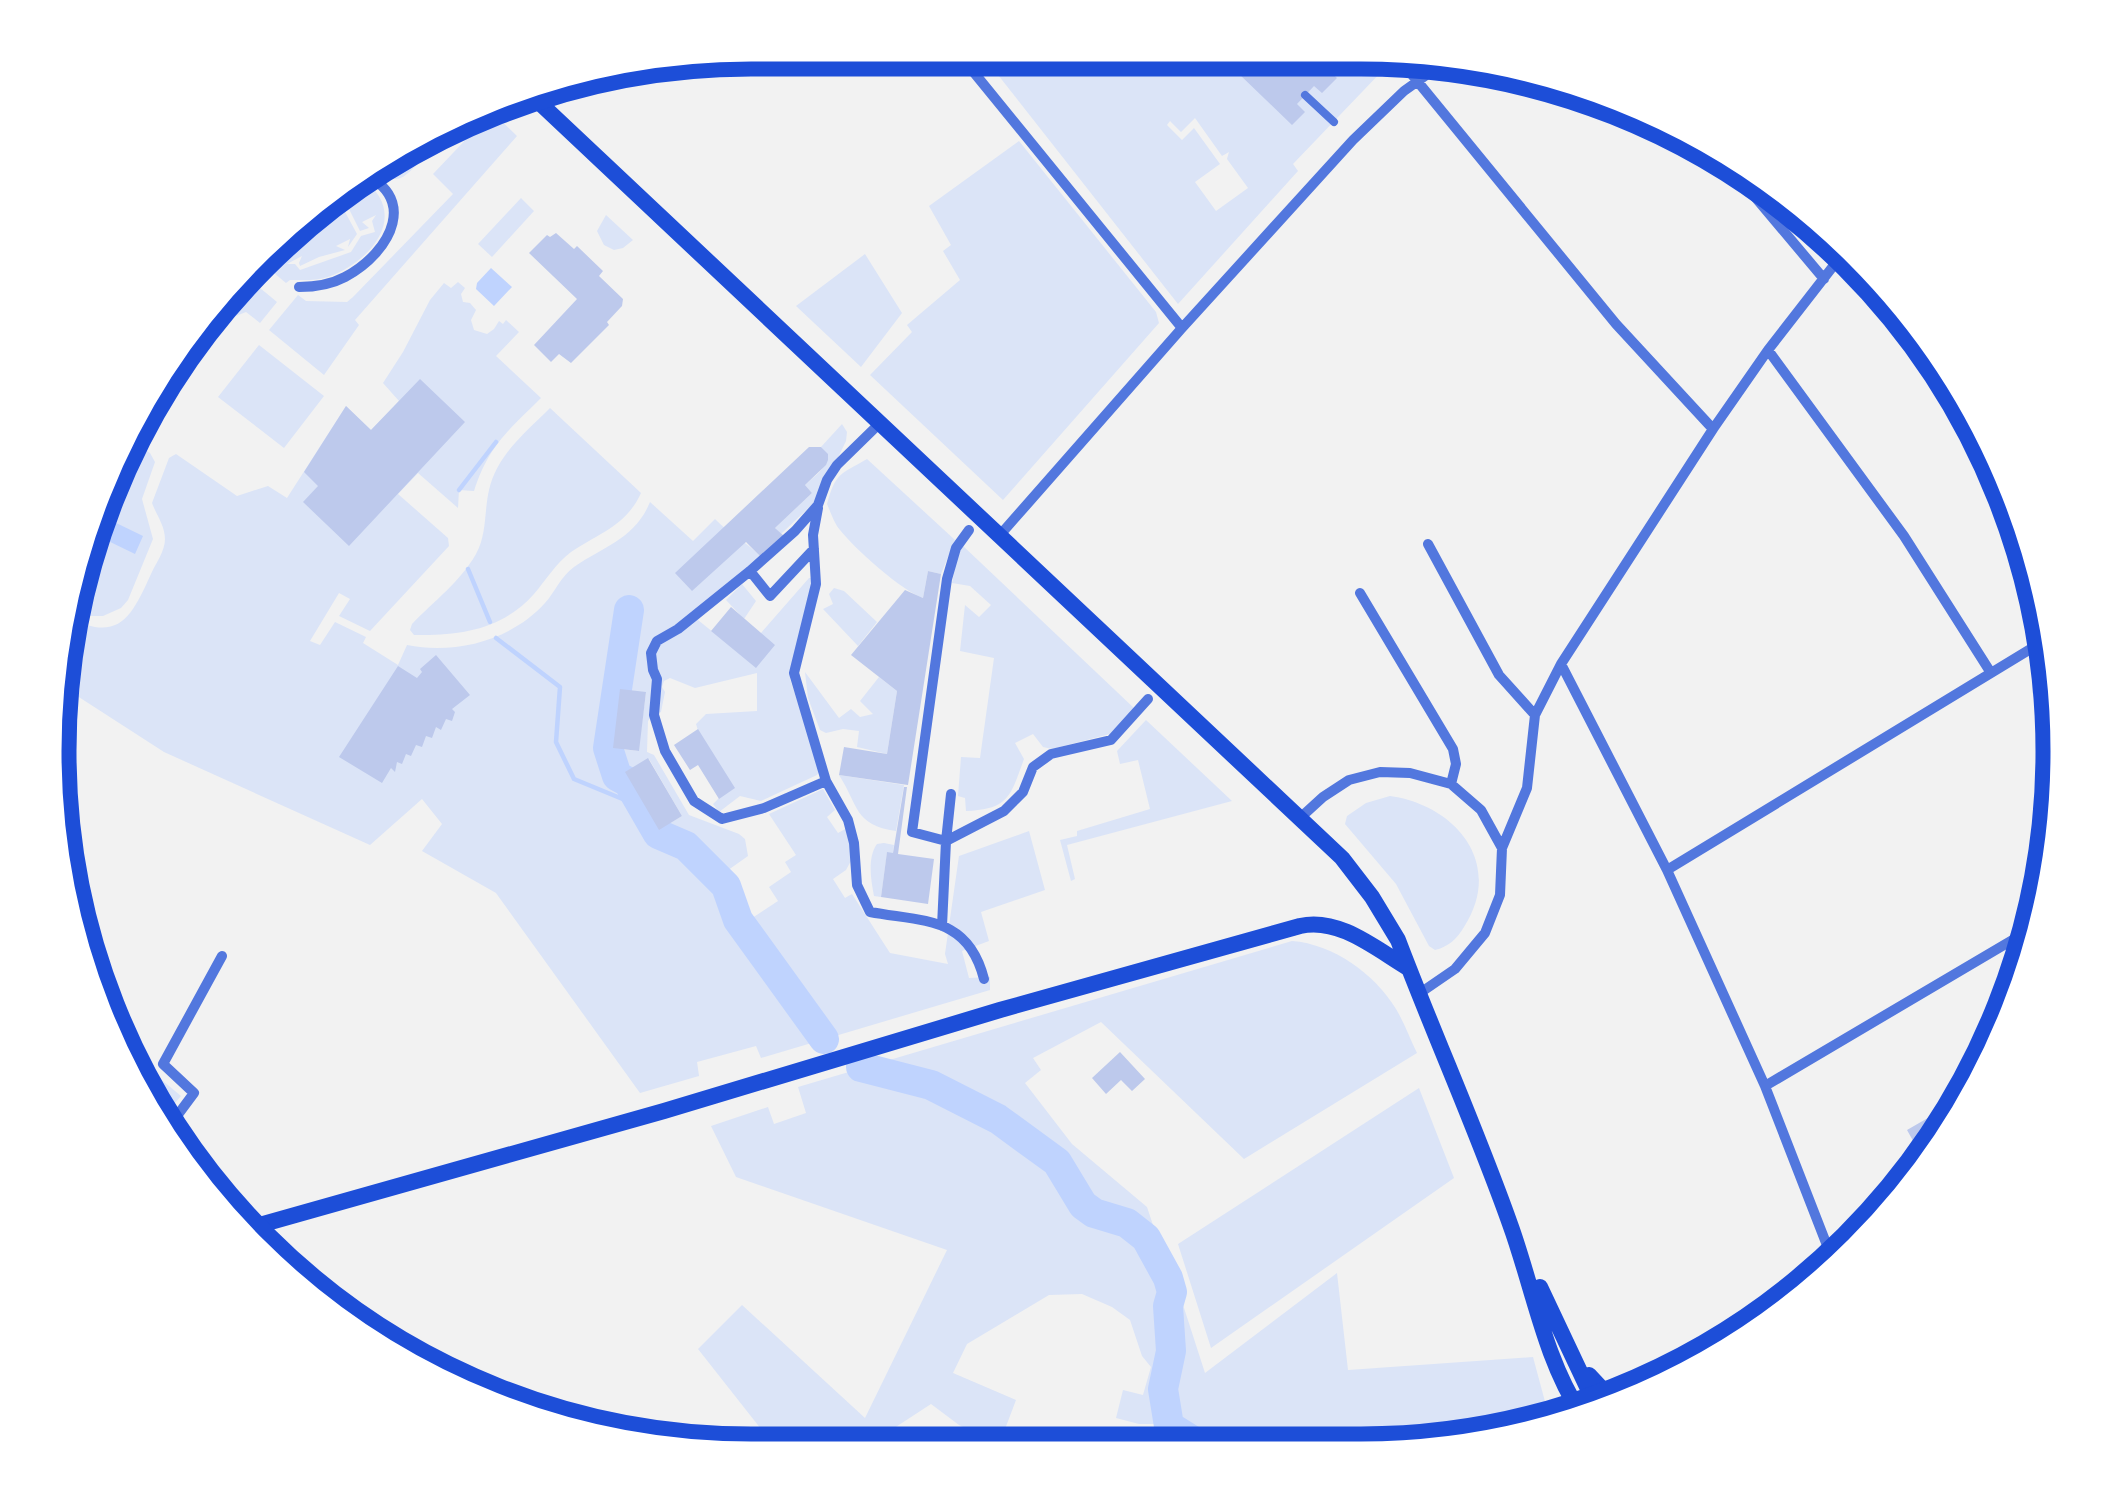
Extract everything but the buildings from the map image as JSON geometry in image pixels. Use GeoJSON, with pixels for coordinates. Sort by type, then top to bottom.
{"type":"FeatureCollection","features":[{"type":"Feature","properties":{"kind":"main road"},"geometry":{"type":"LineString","coordinates":[[539,103],[1342,858],[1398,940],[1509,1221],[1550,1348],[1573,1400]]}},
{"type":"Feature","properties":{"kind":"main road"},"geometry":{"type":"LineString","coordinates":[[260,1225],[1315,922],[1337,928],[1409,969]]}},
{"type":"Feature","properties":{"kind":"main road"},"geometry":{"type":"LineString","coordinates":[[1509,1221],[1590,1394]]}},
{"type":"Feature","properties":{"kind":"main road"},"geometry":{"type":"LineString","coordinates":[[1571,1353],[1601,1390]]}},
{"type":"Feature","properties":{"kind":"street"},"geometry":{"type":"LineString","coordinates":[[971,69],[1182,328]]}},
{"type":"Feature","properties":{"kind":"street"},"geometry":{"type":"LineString","coordinates":[[1409,70],[1616,324],[1712,429]]}},
{"type":"Feature","properties":{"kind":"street"},"geometry":{"type":"LineString","coordinates":[[1000,536],[1353,140],[1430,73]]}},
{"type":"Feature","properties":{"kind":"street"},"geometry":{"type":"LineString","coordinates":[[1305,95],[1334,122]]}},
{"type":"Feature","properties":{"kind":"street"},"geometry":{"type":"LineString","coordinates":[[298,287],[326,285],[347,276],[370,258],[392,230],[394,207],[376,181]]}},
{"type":"Feature","properties":{"kind":"street"},"geometry":{"type":"LineString","coordinates":[[1751,192],[1824,279]]}},
{"type":"Feature","properties":{"kind":"street"},"geometry":{"type":"LineString","coordinates":[[1420,993],[1455,970],[1485,934],[1500,895],[1502,848],[1527,788],[1535,715],[1562,664],[1712,429],[1836,263]]}},
{"type":"Feature","properties":{"kind":"street"},"geometry":{"type":"LineString","coordinates":[[1768,350],[1904,536],[1991,673]]}},
{"type":"Feature","properties":{"kind":"street"},"geometry":{"type":"LineString","coordinates":[[880,423],[837,465],[818,505],[816,584],[794,674],[826,781],[848,820],[857,885],[870,912],[960,934],[978,957],[984,979]]}},
{"type":"Feature","properties":{"kind":"street"},"geometry":{"type":"LineString","coordinates":[[818,505],[750,571],[657,641],[651,653],[657,679],[653,715],[665,752],[694,801],[722,819],[764,808],[826,781]]}},
{"type":"Feature","properties":{"kind":"street"},"geometry":{"type":"LineString","coordinates":[[969,530],[956,548],[947,578],[912,832],[946,841],[1004,812],[1023,793],[1033,766],[1051,754],[1111,740],[1148,699]]}},
{"type":"Feature","properties":{"kind":"street"},"geometry":{"type":"LineString","coordinates":[[1428,544],[1499,675],[1535,715]]}},
{"type":"Feature","properties":{"kind":"street"},"geometry":{"type":"LineString","coordinates":[[750,571],[770,596],[814,549]]}},
{"type":"Feature","properties":{"kind":"street"},"geometry":{"type":"LineString","coordinates":[[1360,593],[1453,749],[1456,764],[1451,784]]}},
{"type":"Feature","properties":{"kind":"street"},"geometry":{"type":"LineString","coordinates":[[1666,870],[2035,647]]}},
{"type":"Feature","properties":{"kind":"street"},"geometry":{"type":"LineString","coordinates":[[1562,664],[1666,870],[1765,1086],[1828,1248]]}},
{"type":"Feature","properties":{"kind":"street"},"geometry":{"type":"LineString","coordinates":[[1300,818],[1348,780],[1380,772],[1409,773],[1451,784],[1481,810],[1502,848]]}},
{"type":"Feature","properties":{"kind":"street"},"geometry":{"type":"LineString","coordinates":[[942,926],[951,794]]}},
{"type":"Feature","properties":{"kind":"street"},"geometry":{"type":"LineString","coordinates":[[1765,1086],[2017,937]]}},
{"type":"Feature","properties":{"kind":"street"},"geometry":{"type":"LineString","coordinates":[[176,1118],[194,1093],[163,1064],[222,956]]}},
{"type":"Feature","properties":{"kind":"shaded area"},"geometry":{"type":"Polygon","coordinates":[[[993,69],[1384,70],[1293,164],[1298,171],[1178,304],[993,69]],[[1195,118],[1181,132],[1170,121],[1167,125],[1182,140],[1194,128],[1220,164],[1195,182],[1216,211],[1248,188],[1227,159],[1229,152],[1222,156],[1195,118]]]}},
{"type":"Feature","properties":{"kind":"shaded area"},"geometry":{"type":"Polygon","coordinates":[[[498,118],[517,136],[355,320],[359,325],[324,375],[269,330],[298,295],[306,301],[347,302],[353,297],[453,194],[433,174],[479,126],[498,118]]]}},
{"type":"Feature","properties":{"kind":"shaded area"},"geometry":{"type":"Polygon","coordinates":[[[1019,141],[1156,312],[1159,323],[1003,500],[870,375],[912,332],[907,325],[960,280],[943,251],[951,245],[929,206],[1019,141]]]}},
{"type":"Feature","properties":{"kind":"shaded area"},"geometry":{"type":"Polygon","coordinates":[[[428,154],[400,178],[387,177],[410,160],[428,154]]]}},
{"type":"Feature","properties":{"kind":"shaded area"},"geometry":{"type":"Polygon","coordinates":[[[369,186],[383,206],[380,235],[359,260],[328,277],[286,283],[269,269],[328,217],[344,210],[357,234],[348,247],[350,239],[336,246],[345,250],[300,266],[302,256],[287,264],[300,270],[351,252],[361,236],[375,232],[372,221],[376,215],[362,222],[369,228],[360,231],[348,207],[369,186]]]}},
{"type":"Feature","properties":{"kind":"shaded area"},"geometry":{"type":"Polygon","coordinates":[[[521,198],[534,211],[492,257],[478,244],[521,198]]]}},
{"type":"Feature","properties":{"kind":"shaded area"},"geometry":{"type":"Polygon","coordinates":[[[606,215],[633,240],[623,248],[604,245],[597,231],[606,215]]]}},
{"type":"Feature","properties":{"kind":"shaded area"},"geometry":{"type":"Polygon","coordinates":[[[865,254],[902,313],[861,367],[796,306],[865,254]]]}},
{"type":"Feature","properties":{"kind":"shaded area"},"geometry":{"type":"Polygon","coordinates":[[[458,282],[465,288],[463,302],[476,310],[471,320],[474,330],[487,334],[506,320],[519,332],[496,356],[541,398],[493,450],[474,491],[459,490],[458,508],[418,473],[398,494],[448,538],[449,546],[370,631],[339,616],[350,599],[339,593],[310,641],[320,645],[335,622],[366,637],[363,643],[398,665],[407,645],[444,648],[482,642],[532,616],[569,571],[636,525],[650,502],[693,541],[715,519],[761,557],[698,620],[756,667],[761,633],[813,578],[790,679],[820,769],[817,775],[761,801],[740,796],[719,812],[713,804],[719,798],[696,724],[706,714],[757,711],[757,673],[695,688],[670,678],[662,687],[661,712],[648,721],[647,752],[654,755],[689,815],[745,839],[748,856],[724,873],[746,922],[778,901],[769,887],[791,872],[785,862],[796,855],[769,814],[823,789],[835,810],[827,817],[838,833],[847,828],[852,859],[833,879],[845,898],[852,894],[890,953],[948,964],[945,954],[959,856],[1029,831],[1045,890],[981,912],[989,941],[962,951],[969,978],[990,977],[990,990],[761,1058],[756,1046],[697,1062],[699,1076],[640,1093],[496,893],[422,851],[442,824],[422,799],[370,845],[164,752],[72,692],[81,623],[99,627],[121,622],[144,590],[162,552],[164,529],[152,503],[169,458],[176,454],[237,496],[268,486],[287,498],[346,406],[371,430],[399,401],[383,383],[444,283],[451,288],[458,282]],[[620,690],[613,748],[638,751],[646,693],[620,690]],[[649,759],[625,772],[658,830],[682,816],[649,759]]]}},
{"type":"Feature","properties":{"kind":"shaded area"},"geometry":{"type":"Polygon","coordinates":[[[255,284],[277,302],[260,323],[246,312],[226,320],[255,284]]]}},
{"type":"Feature","properties":{"kind":"shaded area"},"geometry":{"type":"Polygon","coordinates":[[[259,345],[324,396],[284,448],[218,397],[259,345]]]}},
{"type":"Feature","properties":{"kind":"shaded area"},"geometry":{"type":"Polygon","coordinates":[[[550,408],[641,493],[635,504],[620,521],[566,556],[508,616],[464,632],[414,635],[412,624],[455,582],[480,546],[498,466],[550,408]]]}},
{"type":"Feature","properties":{"kind":"shaded area"},"geometry":{"type":"Polygon","coordinates":[[[842,424],[846,441],[818,499],[781,534],[775,528],[812,493],[805,485],[825,463],[821,447],[842,424]]]}},
{"type":"Feature","properties":{"kind":"shaded area"},"geometry":{"type":"Polygon","coordinates":[[[141,447],[155,462],[142,499],[153,539],[128,600],[103,616],[83,612],[92,575],[141,447]]]}},
{"type":"Feature","properties":{"kind":"shaded area"},"geometry":{"type":"Polygon","coordinates":[[[867,459],[955,540],[941,574],[928,571],[923,598],[856,548],[827,504],[840,476],[867,459]]]}},
{"type":"Feature","properties":{"kind":"shaded area"},"geometry":{"type":"Polygon","coordinates":[[[962,545],[1135,709],[1110,734],[1052,749],[1043,747],[1033,734],[1015,743],[1024,759],[1011,792],[1000,804],[966,811],[965,798],[958,796],[961,757],[980,758],[994,658],[960,651],[965,605],[979,617],[991,605],[970,586],[952,583],[962,545]]]}},
{"type":"Feature","properties":{"kind":"shaded area"},"geometry":{"type":"Polygon","coordinates":[[[742,584],[756,601],[744,619],[726,600],[742,584]]]}},
{"type":"Feature","properties":{"kind":"shaded area"},"geometry":{"type":"Polygon","coordinates":[[[834,588],[844,591],[877,622],[858,646],[823,609],[833,604],[829,594],[834,588]]]}},
{"type":"Feature","properties":{"kind":"shaded area"},"geometry":{"type":"Polygon","coordinates":[[[805,672],[839,718],[851,709],[860,717],[873,714],[860,701],[879,677],[897,691],[887,754],[857,747],[859,731],[820,730],[808,698],[805,672]]]}},
{"type":"Feature","properties":{"kind":"shaded area"},"geometry":{"type":"Polygon","coordinates":[[[1146,720],[1232,801],[1067,845],[1075,879],[1071,881],[1060,840],[1150,809],[1138,760],[1120,764],[1117,751],[1146,720]]]}},
{"type":"Feature","properties":{"kind":"shaded area"},"geometry":{"type":"Polygon","coordinates":[[[839,775],[904,785],[896,831],[865,819],[839,775]]]}},
{"type":"Feature","properties":{"kind":"shaded area"},"geometry":{"type":"Polygon","coordinates":[[[1390,796],[1435,811],[1467,841],[1476,860],[1475,903],[1458,935],[1440,949],[1429,946],[1396,884],[1345,824],[1347,816],[1366,803],[1390,796]]]}},
{"type":"Feature","properties":{"kind":"shaded area"},"geometry":{"type":"Polygon","coordinates":[[[877,844],[894,845],[893,853],[887,853],[881,897],[874,896],[871,862],[877,844]]]}},
{"type":"Feature","properties":{"kind":"shaded area"},"geometry":{"type":"Polygon","coordinates":[[[1292,941],[1323,948],[1365,973],[1387,996],[1417,1053],[1244,1159],[1101,1022],[1033,1058],[1041,1070],[1025,1083],[1072,1144],[1147,1207],[1205,1373],[1337,1273],[1348,1370],[1533,1357],[1547,1408],[1494,1421],[1405,1433],[1171,1434],[1163,1424],[1116,1418],[1123,1390],[1143,1395],[1151,1367],[1142,1356],[1130,1320],[1082,1294],[1049,1295],[967,1344],[953,1373],[1016,1400],[1003,1434],[977,1434],[931,1404],[885,1434],[766,1434],[698,1349],[742,1305],[865,1418],[947,1250],[736,1177],[711,1126],[768,1107],[774,1124],[806,1113],[798,1087],[1292,941]]]}},
{"type":"Feature","properties":{"kind":"shaded area"},"geometry":{"type":"Polygon","coordinates":[[[146,1067],[181,1096],[170,1109],[146,1067]]]}},
{"type":"Feature","properties":{"kind":"shaded area"},"geometry":{"type":"Polygon","coordinates":[[[1419,1088],[1454,1178],[1211,1348],[1178,1244],[1419,1088]]]}},
{"type":"Feature","properties":{"kind":"water"},"geometry":{"type":"Polygon","coordinates":[[[491,268],[512,287],[494,306],[476,289],[491,268]]]}},
{"type":"Feature","properties":{"kind":"water"},"geometry":{"type":"Polygon","coordinates":[[[110,520],[143,536],[135,554],[103,539],[110,520]]]}},
{"type":"Feature","properties":{"kind":"waterway"},"geometry":{"type":"LineString","coordinates":[[459,490],[496,442]]}},
{"type":"Feature","properties":{"kind":"waterway"},"geometry":{"type":"LineString","coordinates":[[468,569],[490,622]]}},
{"type":"Feature","properties":{"kind":"waterway"},"geometry":{"type":"LineString","coordinates":[[629,610],[608,748],[617,776],[628,782],[658,834],[686,846],[726,886],[738,920],[824,1039]]}},
{"type":"Feature","properties":{"kind":"waterway"},"geometry":{"type":"LineString","coordinates":[[496,638],[560,687],[556,742],[574,779],[642,807]]}},
{"type":"Feature","properties":{"kind":"waterway"},"geometry":{"type":"LineString","coordinates":[[861,1067],[931,1085],[998,1119],[1057,1162],[1083,1205],[1127,1223],[1146,1238],[1172,1292],[1168,1306],[1171,1351],[1163,1389],[1169,1426],[1182,1434]]}}]}
